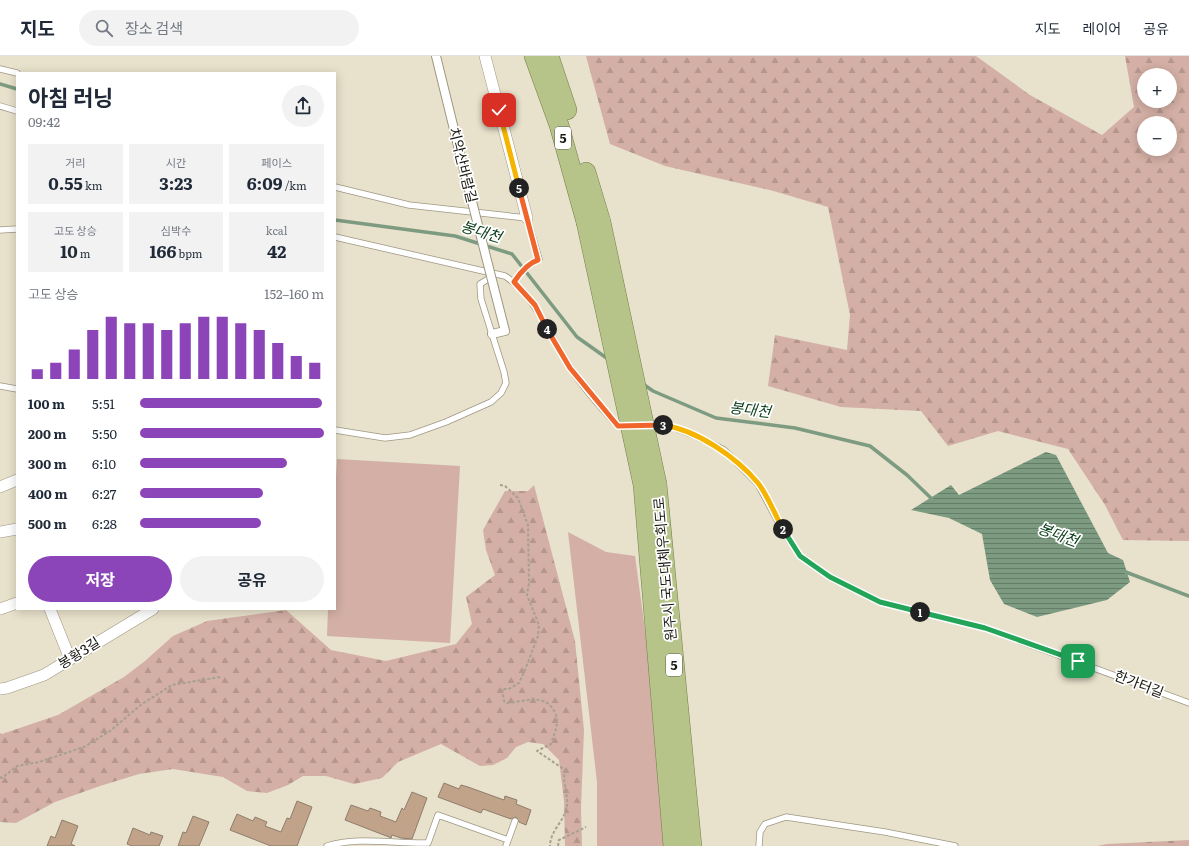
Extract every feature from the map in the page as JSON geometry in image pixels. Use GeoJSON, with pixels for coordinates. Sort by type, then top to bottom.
{"type":"FeatureCollection","features":[{"type":"Feature","properties":{"kind":"highway","name":"5"},"geometry":{"type":"LineString","coordinates":[[534,56],[593,222]]}},
{"type":"Feature","properties":{"kind":"highway","name":"5"},"geometry":{"type":"LineString","coordinates":[[549,56],[568,111],[650,484]]}},
{"type":"Feature","properties":{"kind":"highway","name":"원주시 국도대체우회도로"},"geometry":{"type":"LineString","coordinates":[[650,484],[673,846]]}},
{"type":"Feature","properties":{"kind":"highway","name":"원주시 국도대체우회도로"},"geometry":{"type":"LineString","coordinates":[[650,484],[692,846]]}},
{"type":"Feature","properties":{"kind":"street","name":"치악산바람길"},"geometry":{"type":"LineString","coordinates":[[436,56],[505,331],[492,334]]}},
{"type":"Feature","properties":{"kind":"street"},"geometry":{"type":"LineString","coordinates":[[485,56],[526,218]]}},
{"type":"Feature","properties":{"kind":"street"},"geometry":{"type":"LineString","coordinates":[[0,487],[16,480]]}},
{"type":"Feature","properties":{"kind":"street"},"geometry":{"type":"LineString","coordinates":[[0,532],[16,529]]}},
{"type":"Feature","properties":{"kind":"street"},"geometry":{"type":"LineString","coordinates":[[0,609],[16,603]]}},
{"type":"Feature","properties":{"kind":"street"},"geometry":{"type":"LineString","coordinates":[[50,610],[70,659]]}},
{"type":"Feature","properties":{"kind":"street","name":"봉황3길"},"geometry":{"type":"LineString","coordinates":[[0,689],[8,688],[44,675],[151,610]]}},
{"type":"Feature","properties":{"kind":"lane"},"geometry":{"type":"LineString","coordinates":[[0,69],[16,74]]}},
{"type":"Feature","properties":{"kind":"lane"},"geometry":{"type":"LineString","coordinates":[[0,106],[16,111]]}},
{"type":"Feature","properties":{"kind":"lane"},"geometry":{"type":"LineString","coordinates":[[336,187],[410,205],[526,218],[538,260],[533,262],[518,275],[514,282]]}},
{"type":"Feature","properties":{"kind":"lane"},"geometry":{"type":"LineString","coordinates":[[0,230],[16,229]]}},
{"type":"Feature","properties":{"kind":"lane"},"geometry":{"type":"LineString","coordinates":[[336,237],[505,276],[514,282],[535,305],[570,368],[596,402],[618,426],[634,426]]}},
{"type":"Feature","properties":{"kind":"lane"},"geometry":{"type":"LineString","coordinates":[[336,430],[385,438],[410,435],[446,422],[491,402],[501,393],[506,383],[481,300],[480,284],[497,274]]}},
{"type":"Feature","properties":{"kind":"lane"},"geometry":{"type":"LineString","coordinates":[[0,386],[16,389]]}},
{"type":"Feature","properties":{"kind":"lane","name":"한가터길"},"geometry":{"type":"LineString","coordinates":[[641,426],[665,424],[696,436],[724,450],[758,484],[782,529],[800,556],[830,577],[880,602],[985,628],[1189,703]]}},
{"type":"Feature","properties":{"kind":"lane"},"geometry":{"type":"LineString","coordinates":[[327,846],[348,840],[417,845],[428,843],[438,815],[508,840]]}},
{"type":"Feature","properties":{"kind":"lane"},"geometry":{"type":"LineString","coordinates":[[759,846],[760,832],[764,824],[786,817],[885,832],[955,846]]}},
{"type":"Feature","properties":{"kind":"lane"},"geometry":{"type":"LineString","coordinates":[[506,846],[515,821]]}},
{"type":"Feature","properties":{"kind":"path"},"geometry":{"type":"LineString","coordinates":[[500,485],[505,486],[518,498],[528,525],[528,595],[539,625],[538,636],[519,683],[510,689],[502,689],[504,701],[507,703],[540,700],[548,702],[558,716],[558,722],[550,744],[537,751],[565,770],[565,792],[567,806],[562,820],[551,837],[550,846]]}},
{"type":"Feature","properties":{"kind":"path"},"geometry":{"type":"LineString","coordinates":[[0,777],[2,778],[17,766],[39,762],[84,747],[110,732],[142,704],[172,685],[193,680],[220,677]]}},
{"type":"Feature","properties":{"kind":"path"},"geometry":{"type":"LineString","coordinates":[[558,846],[559,840],[586,827]]}},
{"type":"Feature","properties":{"kind":"green space"},"geometry":{"type":"Polygon","coordinates":[[[586,56],[976,56],[1030,95],[1102,135],[1134,107],[1125,56],[1189,56],[1189,541],[1123,540],[1105,505],[1068,449],[998,431],[948,446],[921,411],[841,407],[768,386],[775,335],[847,350],[850,315],[828,207],[770,190],[665,166],[610,144],[586,56]]]}},
{"type":"Feature","properties":{"kind":"green space"},"geometry":{"type":"Polygon","coordinates":[[[337,459],[460,466],[450,643],[327,636],[328,610],[336,610],[337,459]]]}},
{"type":"Feature","properties":{"kind":"green space"},"geometry":{"type":"Polygon","coordinates":[[[534,485],[575,641],[584,730],[581,808],[582,846],[565,846],[564,801],[559,760],[543,744],[528,742],[516,747],[507,758],[493,765],[480,766],[441,744],[398,762],[382,778],[354,784],[326,776],[303,776],[288,785],[267,793],[247,791],[223,777],[173,769],[139,774],[55,802],[16,823],[0,822],[0,733],[2,734],[58,715],[124,677],[145,661],[173,636],[207,621],[286,610],[331,650],[386,661],[456,644],[472,624],[466,597],[495,575],[486,550],[483,530],[505,491],[528,491],[534,485]]]}},
{"type":"Feature","properties":{"kind":"green space"},"geometry":{"type":"Polygon","coordinates":[[[568,532],[606,552],[635,556],[660,741],[667,846],[597,846],[597,782],[568,532]]]}},
{"type":"Feature","properties":{"kind":"green space"},"geometry":{"type":"Polygon","coordinates":[[[1189,840],[1189,846],[1097,846],[1107,844],[1189,840]]]}},
{"type":"Feature","properties":{"kind":"water"},"geometry":{"type":"Polygon","coordinates":[[[1046,452],[1056,455],[1108,553],[1123,560],[1130,582],[1107,600],[1037,617],[1004,604],[990,580],[982,534],[949,518],[911,510],[951,485],[959,495],[1046,452]]]}},
{"type":"Feature","properties":{"kind":"building"},"geometry":{"type":"Polygon","coordinates":[[[444,783],[459,789],[461,785],[504,800],[505,796],[517,800],[516,804],[531,810],[526,825],[519,822],[516,817],[511,819],[483,809],[481,813],[438,797],[444,783]]]}},
{"type":"Feature","properties":{"kind":"building"},"geometry":{"type":"Polygon","coordinates":[[[412,792],[427,798],[412,839],[392,835],[391,838],[345,820],[351,805],[368,811],[370,808],[381,812],[380,816],[396,822],[402,808],[404,810],[412,792]]]}},
{"type":"Feature","properties":{"kind":"building"},"geometry":{"type":"Polygon","coordinates":[[[297,801],[312,807],[297,846],[271,846],[230,830],[237,814],[253,821],[255,817],[267,822],[265,826],[281,832],[287,818],[290,819],[297,801]]]}},
{"type":"Feature","properties":{"kind":"building"},"geometry":{"type":"Polygon","coordinates":[[[193,816],[209,822],[199,846],[178,846],[183,832],[186,833],[193,816]]]}},
{"type":"Feature","properties":{"kind":"building"},"geometry":{"type":"Polygon","coordinates":[[[62,820],[78,826],[71,844],[75,846],[47,846],[51,836],[55,838],[62,820]]]}},
{"type":"Feature","properties":{"kind":"building"},"geometry":{"type":"Polygon","coordinates":[[[133,828],[150,835],[151,832],[163,836],[159,846],[132,846],[127,844],[133,828]]]}},
{"type":"Feature","properties":{"kind":"waterway","name":"봉대천"},"geometry":{"type":"LineString","coordinates":[[0,84],[16,89]]}},
{"type":"Feature","properties":{"kind":"waterway","name":"봉대천"},"geometry":{"type":"LineString","coordinates":[[336,220],[455,236],[512,254],[577,337],[608,359]]}},
{"type":"Feature","properties":{"kind":"waterway","name":"봉대천"},"geometry":{"type":"LineString","coordinates":[[643,384],[653,391],[716,418],[795,428],[870,446],[907,475],[934,501]]}},
{"type":"Feature","properties":{"kind":"waterway","name":"봉대천"},"geometry":{"type":"LineString","coordinates":[[1123,571],[1189,596]]}},
{"type":"Feature","properties":{"kind":"route"},"geometry":{"type":"LineString","coordinates":[[499,110],[526,218],[536,245],[538,260],[533,262],[518,275],[514,282],[535,305],[570,368],[596,402],[618,426],[665,424],[696,436],[724,450],[758,484],[782,529],[800,556],[830,577],[880,602],[985,628],[1078,661]]}}]}
